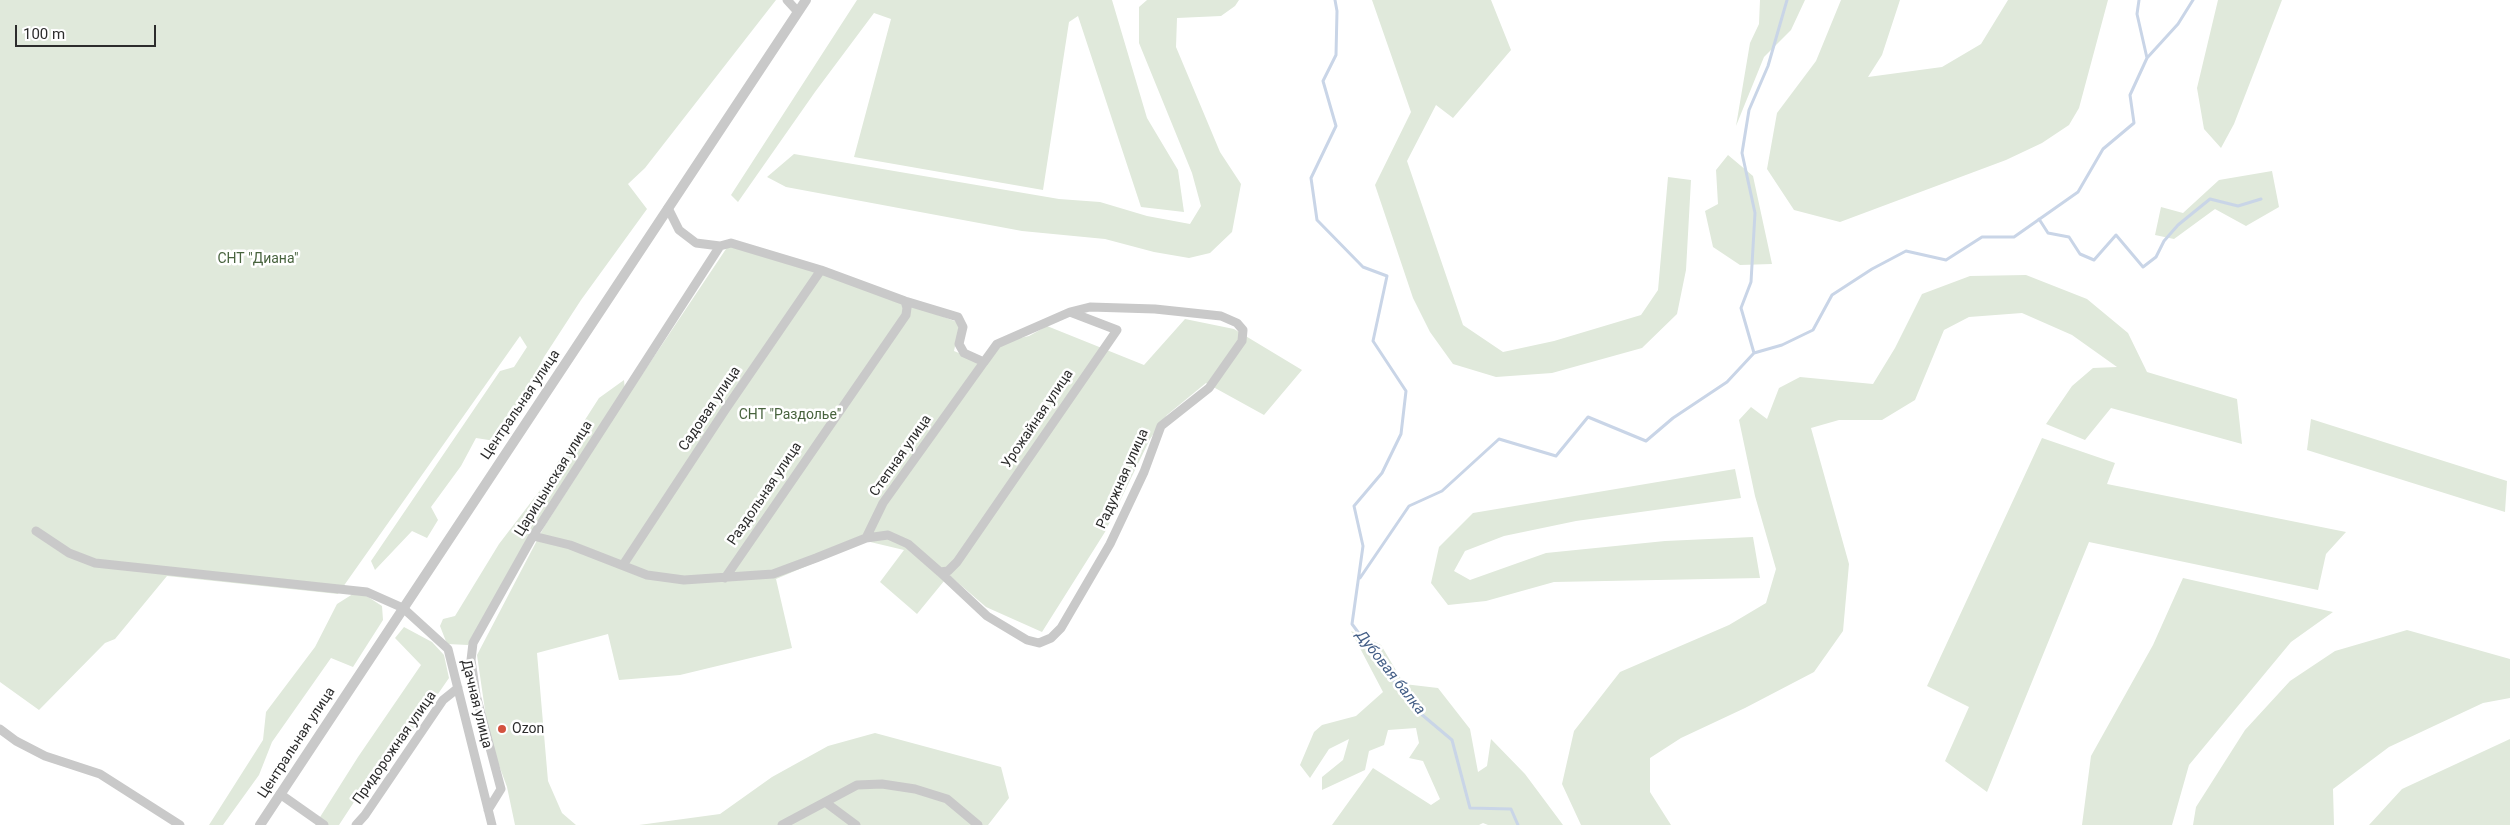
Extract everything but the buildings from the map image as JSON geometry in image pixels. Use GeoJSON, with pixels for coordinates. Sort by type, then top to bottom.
{"type":"FeatureCollection","features":[{"type":"Feature","properties":{"kind":"street"},"geometry":{"type":"LineString","coordinates":[[787,0],[798,12]]}},
{"type":"Feature","properties":{"kind":"street","name":"Центральная улица"},"geometry":{"type":"LineString","coordinates":[[260,825],[806,0]]}},
{"type":"Feature","properties":{"kind":"street"},"geometry":{"type":"LineString","coordinates":[[668,208],[679,230],[696,243],[720,246],[731,244],[821,270],[905,301],[958,317],[963,327],[959,344],[964,353],[984,362],[997,344],[1070,312]]}},
{"type":"Feature","properties":{"kind":"street","name":"Царицынская улица"},"geometry":{"type":"LineString","coordinates":[[488,810],[501,789],[476,695],[471,660],[473,643],[533,536],[720,246]]}},
{"type":"Feature","properties":{"kind":"street","name":"Садовая улица"},"geometry":{"type":"LineString","coordinates":[[623,566],[725,410],[821,270]]}},
{"type":"Feature","properties":{"kind":"street","name":"Раздольная улица"},"geometry":{"type":"LineString","coordinates":[[725,578],[906,315],[905,301]]}},
{"type":"Feature","properties":{"kind":"street","name":"Радужная улица"},"geometry":{"type":"LineString","coordinates":[[940,572],[987,616],[1027,640],[1039,642],[1051,638],[1061,628],[1110,544],[1144,472],[1161,426],[1209,388],[1242,341],[1243,330],[1237,323],[1221,316],[1155,309],[1090,307],[1070,312]]}},
{"type":"Feature","properties":{"kind":"street","name":"Урожайная улица"},"geometry":{"type":"LineString","coordinates":[[940,572],[948,571],[957,562],[1117,330],[1070,312]]}},
{"type":"Feature","properties":{"kind":"street","name":"Степная улица"},"geometry":{"type":"LineString","coordinates":[[866,538],[883,503],[984,362]]}},
{"type":"Feature","properties":{"kind":"street","name":"Дачная улица"},"geometry":{"type":"LineString","coordinates":[[36,531],[69,553],[95,564],[366,592],[402,608],[448,649],[492,825]]}},
{"type":"Feature","properties":{"kind":"street"},"geometry":{"type":"LineString","coordinates":[[533,536],[570,545],[647,575],[684,580],[773,574],[866,538],[888,535],[908,544],[940,572]]}},
{"type":"Feature","properties":{"kind":"street","name":"Придорожная улица"},"geometry":{"type":"LineString","coordinates":[[356,825],[365,815],[443,700],[458,688]]}},
{"type":"Feature","properties":{"kind":"street"},"geometry":{"type":"LineString","coordinates":[[0,730],[16,741],[45,756],[100,774],[180,825]]}},
{"type":"Feature","properties":{"kind":"street"},"geometry":{"type":"LineString","coordinates":[[782,825],[857,785],[882,784],[915,789],[947,799],[978,825]]}},
{"type":"Feature","properties":{"kind":"street"},"geometry":{"type":"LineString","coordinates":[[280,794],[324,825]]}},
{"type":"Feature","properties":{"kind":"street"},"geometry":{"type":"LineString","coordinates":[[825,802],[856,825]]}},
{"type":"Feature","properties":{"kind":"green space","name":"СНТ \"Диана\""},"geometry":{"type":"Polygon","coordinates":[[[0,0],[776,0],[645,168],[628,184],[647,209],[581,300],[544,357],[527,391],[500,426],[495,441],[476,438],[461,466],[431,507],[438,520],[427,538],[412,531],[375,570],[371,561],[500,371],[514,367],[527,347],[520,336],[338,594],[167,576],[115,639],[105,643],[39,710],[0,682],[0,0]]]}},
{"type":"Feature","properties":{"kind":"green space"},"geometry":{"type":"Polygon","coordinates":[[[857,0],[1112,0],[1147,118],[1178,170],[1184,212],[1141,207],[1078,16],[1069,22],[1043,190],[854,157],[891,19],[874,13],[815,92],[738,202],[731,195],[857,0]]]}},
{"type":"Feature","properties":{"kind":"green space"},"geometry":{"type":"Polygon","coordinates":[[[1147,0],[1239,0],[1235,6],[1221,16],[1177,18],[1176,47],[1220,152],[1241,184],[1232,232],[1210,253],[1189,258],[1154,252],[1105,239],[1022,231],[786,187],[767,177],[794,154],[1059,199],[1100,202],[1147,216],[1190,224],[1201,206],[1192,173],[1139,43],[1139,7],[1147,0]]]}},
{"type":"Feature","properties":{"kind":"green space"},"geometry":{"type":"Polygon","coordinates":[[[1372,0],[1491,0],[1511,50],[1453,118],[1436,105],[1407,161],[1463,325],[1503,352],[1554,341],[1641,315],[1658,290],[1668,177],[1691,180],[1686,270],[1677,314],[1642,348],[1552,373],[1496,377],[1453,364],[1430,332],[1413,298],[1375,185],[1411,112],[1372,0]]]}},
{"type":"Feature","properties":{"kind":"green space"},"geometry":{"type":"Polygon","coordinates":[[[1760,0],[1805,0],[1791,30],[1764,57],[1736,126],[1750,43],[1759,24],[1760,0]]]}},
{"type":"Feature","properties":{"kind":"green space"},"geometry":{"type":"Polygon","coordinates":[[[1841,0],[1900,0],[1882,55],[1868,77],[1942,67],[1981,44],[2008,0],[2108,0],[2079,108],[2069,125],[2042,143],[2006,160],[1840,222],[1794,210],[1767,169],[1777,113],[1816,61],[1841,0]]]}},
{"type":"Feature","properties":{"kind":"green space"},"geometry":{"type":"Polygon","coordinates":[[[2218,0],[2282,0],[2234,124],[2221,148],[2204,129],[2197,88],[2218,0]]]}},
{"type":"Feature","properties":{"kind":"green space"},"geometry":{"type":"Polygon","coordinates":[[[1728,155],[1753,176],[1772,264],[1740,265],[1713,247],[1705,211],[1718,204],[1716,170],[1728,155]]]}},
{"type":"Feature","properties":{"kind":"green space"},"geometry":{"type":"Polygon","coordinates":[[[2272,171],[2279,207],[2246,226],[2215,209],[2174,239],[2155,235],[2161,207],[2183,213],[2219,180],[2272,171]]]}},
{"type":"Feature","properties":{"kind":"green space","name":"СНТ \"Раздолье\""},"geometry":{"type":"Polygon","coordinates":[[[730,243],[827,274],[960,323],[954,351],[986,364],[1003,342],[1029,336],[1047,326],[1144,365],[1185,319],[1234,329],[1302,370],[1264,415],[1206,383],[1167,415],[1150,439],[1105,532],[1042,632],[986,607],[949,575],[917,614],[880,582],[904,550],[866,541],[776,579],[792,648],[680,675],[619,680],[608,634],[537,653],[548,781],[562,813],[576,825],[515,825],[507,787],[489,738],[477,655],[544,527],[627,397],[730,243]]]}},
{"type":"Feature","properties":{"kind":"green space"},"geometry":{"type":"Polygon","coordinates":[[[2026,275],[2087,299],[2128,333],[2147,372],[2237,399],[2242,444],[2111,408],[2085,440],[2046,424],[2072,386],[2093,368],[2117,367],[2072,335],[2022,313],[1969,317],[1944,330],[1915,400],[1882,420],[1839,420],[1811,428],[1849,564],[1843,631],[1814,672],[1745,708],[1681,738],[1650,758],[1650,792],[1671,825],[1581,825],[1562,784],[1574,731],[1620,672],[1729,625],[1766,603],[1776,569],[1755,496],[1739,420],[1751,407],[1767,419],[1779,388],[1800,377],[1873,384],[1895,348],[1922,294],[1970,276],[2026,275]]]}},
{"type":"Feature","properties":{"kind":"green space"},"geometry":{"type":"Polygon","coordinates":[[[624,380],[625,391],[468,645],[447,644],[440,626],[443,619],[455,616],[499,544],[538,493],[599,398],[624,380]]]}},
{"type":"Feature","properties":{"kind":"green space"},"geometry":{"type":"Polygon","coordinates":[[[2311,419],[2507,481],[2505,512],[2307,450],[2311,419]]]}},
{"type":"Feature","properties":{"kind":"green space"},"geometry":{"type":"Polygon","coordinates":[[[2042,438],[2115,463],[2107,484],[2346,532],[2326,554],[2318,590],[2089,542],[1987,792],[1945,761],[1969,707],[1927,686],[2042,438]]]}},
{"type":"Feature","properties":{"kind":"green space"},"geometry":{"type":"Polygon","coordinates":[[[1735,469],[1741,498],[1576,521],[1504,536],[1465,551],[1454,571],[1470,580],[1546,553],[1665,541],[1753,537],[1760,578],[1554,582],[1486,601],[1448,605],[1431,583],[1439,547],[1473,513],[1735,469]]]}},
{"type":"Feature","properties":{"kind":"green space"},"geometry":{"type":"Polygon","coordinates":[[[2183,578],[2333,612],[2291,642],[2189,765],[2172,825],[2082,825],[2091,756],[2153,645],[2183,578]]]}},
{"type":"Feature","properties":{"kind":"green space"},"geometry":{"type":"Polygon","coordinates":[[[356,592],[362,593],[382,606],[383,620],[353,667],[331,658],[272,742],[259,775],[223,825],[209,825],[263,740],[266,712],[315,647],[337,604],[356,592]]]}},
{"type":"Feature","properties":{"kind":"green space"},"geometry":{"type":"Polygon","coordinates":[[[404,627],[432,642],[444,655],[449,678],[384,772],[375,770],[339,825],[315,825],[358,757],[421,665],[395,638],[404,627]]]}},
{"type":"Feature","properties":{"kind":"green space"},"geometry":{"type":"Polygon","coordinates":[[[2407,630],[2510,659],[2510,698],[2483,703],[2389,747],[2333,789],[2334,825],[2193,825],[2196,807],[2245,730],[2290,681],[2335,651],[2407,630]]]}},
{"type":"Feature","properties":{"kind":"green space"},"geometry":{"type":"Polygon","coordinates":[[[1351,631],[1381,645],[1404,684],[1438,688],[1470,729],[1478,772],[1487,766],[1491,739],[1525,774],[1563,825],[1488,825],[1483,823],[1479,825],[1332,825],[1373,768],[1431,805],[1440,799],[1423,761],[1409,758],[1419,743],[1416,728],[1388,730],[1384,745],[1369,751],[1365,770],[1322,790],[1322,777],[1343,760],[1349,739],[1329,749],[1310,778],[1300,765],[1314,732],[1322,725],[1356,716],[1383,692],[1351,631]]]}},
{"type":"Feature","properties":{"kind":"green space"},"geometry":{"type":"Polygon","coordinates":[[[875,733],[1001,767],[1009,798],[988,825],[639,825],[720,814],[772,777],[828,746],[875,733]]]}},
{"type":"Feature","properties":{"kind":"green space"},"geometry":{"type":"Polygon","coordinates":[[[2510,739],[2510,825],[2369,825],[2402,789],[2510,739]]]}},
{"type":"Feature","properties":{"kind":"waterway","name":"Дубовая балка"},"geometry":{"type":"LineString","coordinates":[[1335,0],[1337,11],[1336,55],[1323,81],[1336,126],[1311,178],[1317,220],[1363,267],[1387,276],[1373,341],[1406,391],[1401,434],[1382,473],[1354,506],[1363,546],[1352,624],[1414,708],[1452,740],[1470,808],[1511,809],[1518,825]]}},
{"type":"Feature","properties":{"kind":"waterway"},"geometry":{"type":"LineString","coordinates":[[1360,578],[1409,506],[1442,491],[1499,439],[1556,456],[1588,417],[1646,441],[1673,418],[1727,382],[1754,353],[1741,308],[1751,282],[1755,213],[1742,153],[1749,110],[1768,66],[1787,0]]}},
{"type":"Feature","properties":{"kind":"waterway"},"geometry":{"type":"LineString","coordinates":[[1754,353],[1782,345],[1813,330],[1832,295],[1872,269],[1906,251],[1946,260],[1982,237],[2014,237],[2078,192],[2103,149],[2134,123],[2130,95],[2147,58],[2137,14],[2139,0]]}},
{"type":"Feature","properties":{"kind":"waterway"},"geometry":{"type":"LineString","coordinates":[[2147,58],[2178,24],[2193,0]]}},
{"type":"Feature","properties":{"kind":"waterway"},"geometry":{"type":"LineString","coordinates":[[2039,219],[2048,233],[2069,237],[2080,254],[2094,260],[2116,235],[2143,267],[2156,257],[2164,241],[2178,225],[2210,199],[2238,206],[2261,199]]}},
{"type":"Feature","properties":{"kind":"place","name":"Ozon"},"geometry":{"type":"Point","coordinates":[502,729]}}]}
